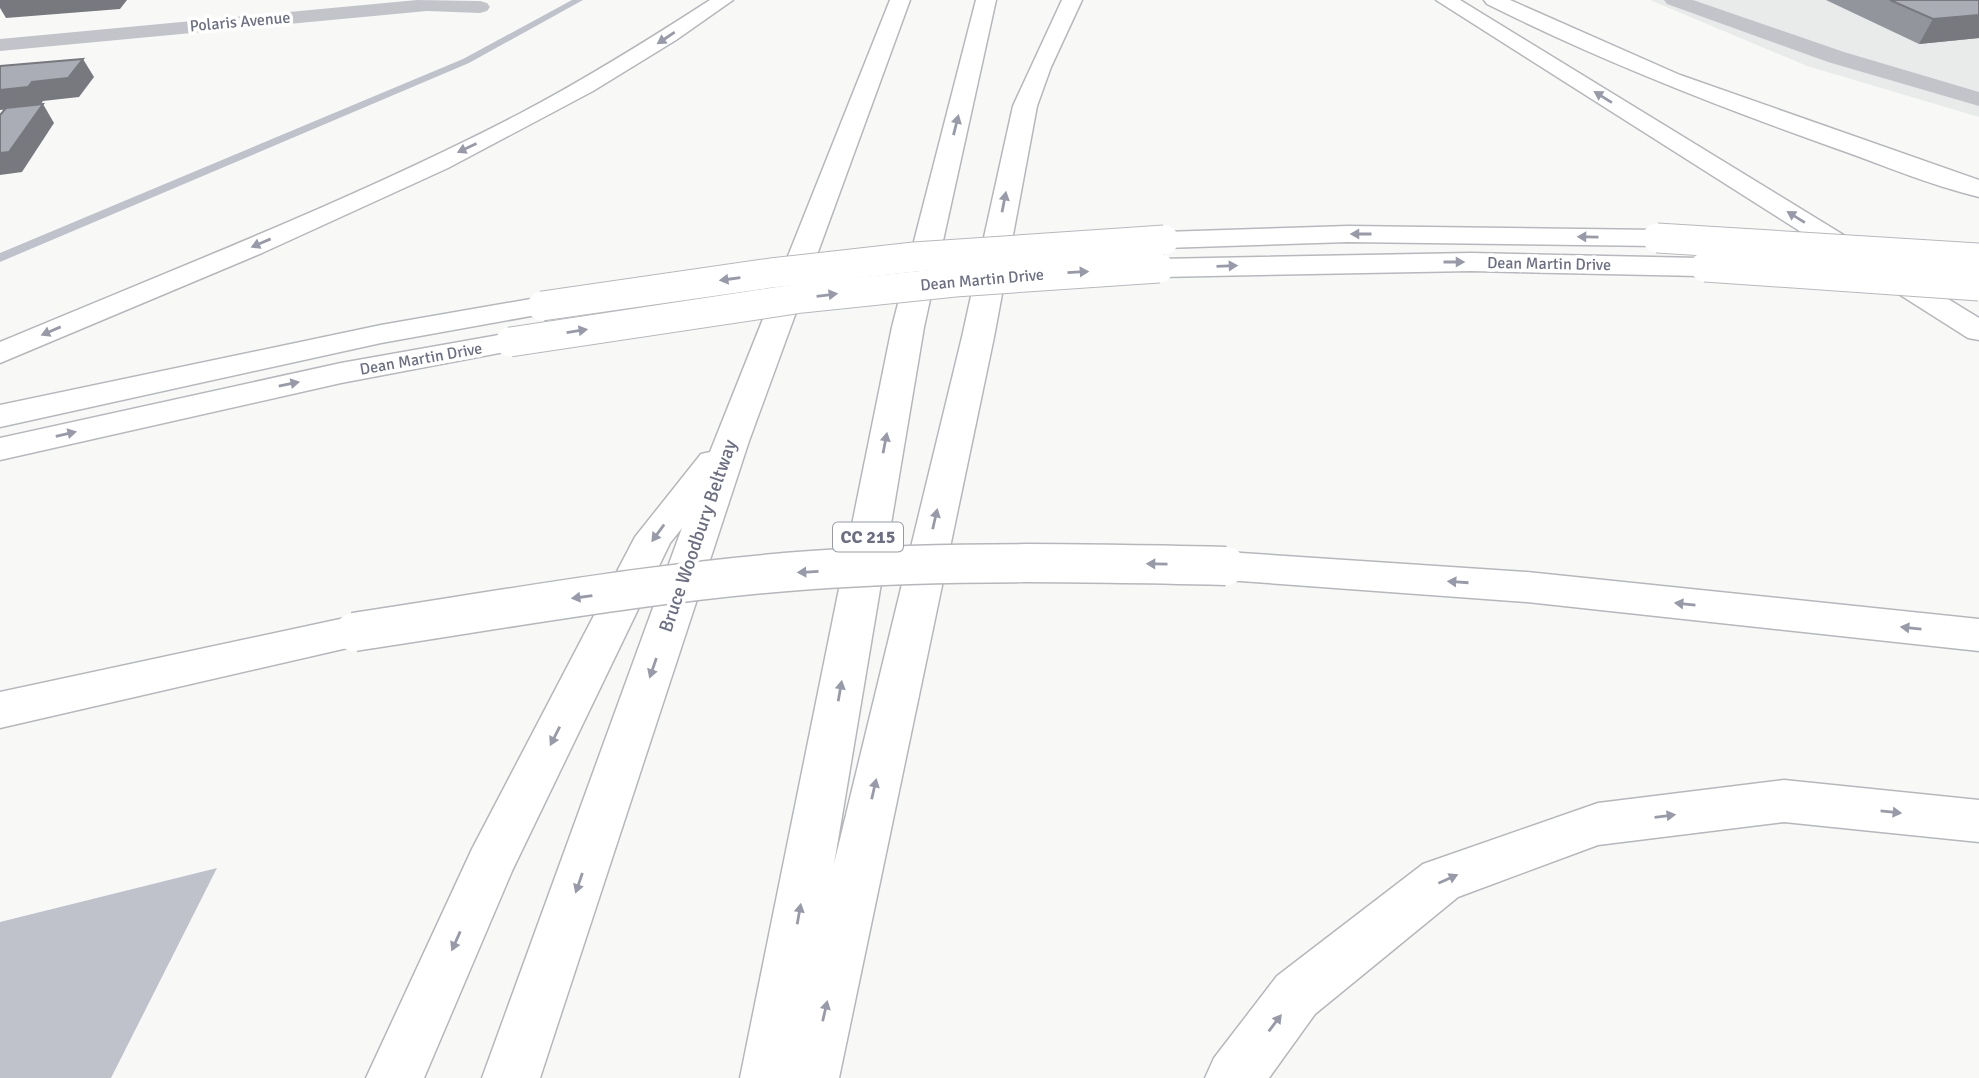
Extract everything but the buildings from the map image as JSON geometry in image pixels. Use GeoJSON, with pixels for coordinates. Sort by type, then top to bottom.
{"type":"FeatureCollection","features":[{"type":"Feature","properties":{"kind":"main road"},"geometry":{"type":"LineString","coordinates":[[0,353],[293,229],[501,132],[650,48],[723,0]]}},
{"type":"Feature","properties":{"kind":"main road","name":"Bruce Woodbury Beltway"},"geometry":{"type":"LineString","coordinates":[[511,1078],[731,441],[900,0]]}},
{"type":"Feature","properties":{"kind":"main road","name":"CC 215"},"geometry":{"type":"LineString","coordinates":[[769,1078],[908,327],[986,0]]}},
{"type":"Feature","properties":{"kind":"main road"},"geometry":{"type":"LineString","coordinates":[[810,1078],[958,412],[978,337],[1025,106],[1072,0]]}},
{"type":"Feature","properties":{"kind":"main road"},"geometry":{"type":"LineString","coordinates":[[1447,0],[1979,331]]}},
{"type":"Feature","properties":{"kind":"main road"},"geometry":{"type":"LineString","coordinates":[[1494,0],[1538,23],[1674,80],[1797,127],[1979,189]]}},
{"type":"Feature","properties":{"kind":"main road","name":"Dean Martin Drive"},"geometry":{"type":"LineString","coordinates":[[0,449],[341,373],[510,342],[738,306],[1348,234],[1657,238],[1979,258]]}},
{"type":"Feature","properties":{"kind":"main road","name":"Dean Martin Drive"},"geometry":{"type":"LineString","coordinates":[[0,416],[381,334],[542,306],[771,273],[915,257],[1161,254],[1699,267],[1979,286]]}},
{"type":"Feature","properties":{"kind":"main road"},"geometry":{"type":"LineString","coordinates":[[395,1078],[490,865],[654,537],[731,441]]}},
{"type":"Feature","properties":{"kind":"main road"},"geometry":{"type":"LineString","coordinates":[[0,710],[354,632],[648,587],[756,575],[912,566],[1226,566],[1527,587],[1979,635]]}},
{"type":"Feature","properties":{"kind":"main road"},"geometry":{"type":"LineString","coordinates":[[1234,1078],[1296,995],[1441,880],[1598,824],[1784,801],[1979,821]]}},
{"type":"Feature","properties":{"kind":"street"},"geometry":{"type":"LineString","coordinates":[[1674,0],[1836,57],[1979,99]]}},
{"type":"Feature","properties":{"kind":"street","name":"Polaris Avenue"},"geometry":{"type":"LineString","coordinates":[[0,45],[427,5],[480,7]]}},
{"type":"Feature","properties":{"kind":"shaded area"},"geometry":{"type":"Polygon","coordinates":[[[1650,0],[1979,0],[1979,117],[1807,66],[1650,0]]]}},
{"type":"Feature","properties":{"kind":"shaded area"},"geometry":{"type":"Polygon","coordinates":[[[217,868],[111,1078],[0,1078],[0,922],[217,868]]]}},
{"type":"Feature","properties":{"kind":"waterway"},"geometry":{"type":"LineString","coordinates":[[0,258],[466,61],[579,0]]}}]}
